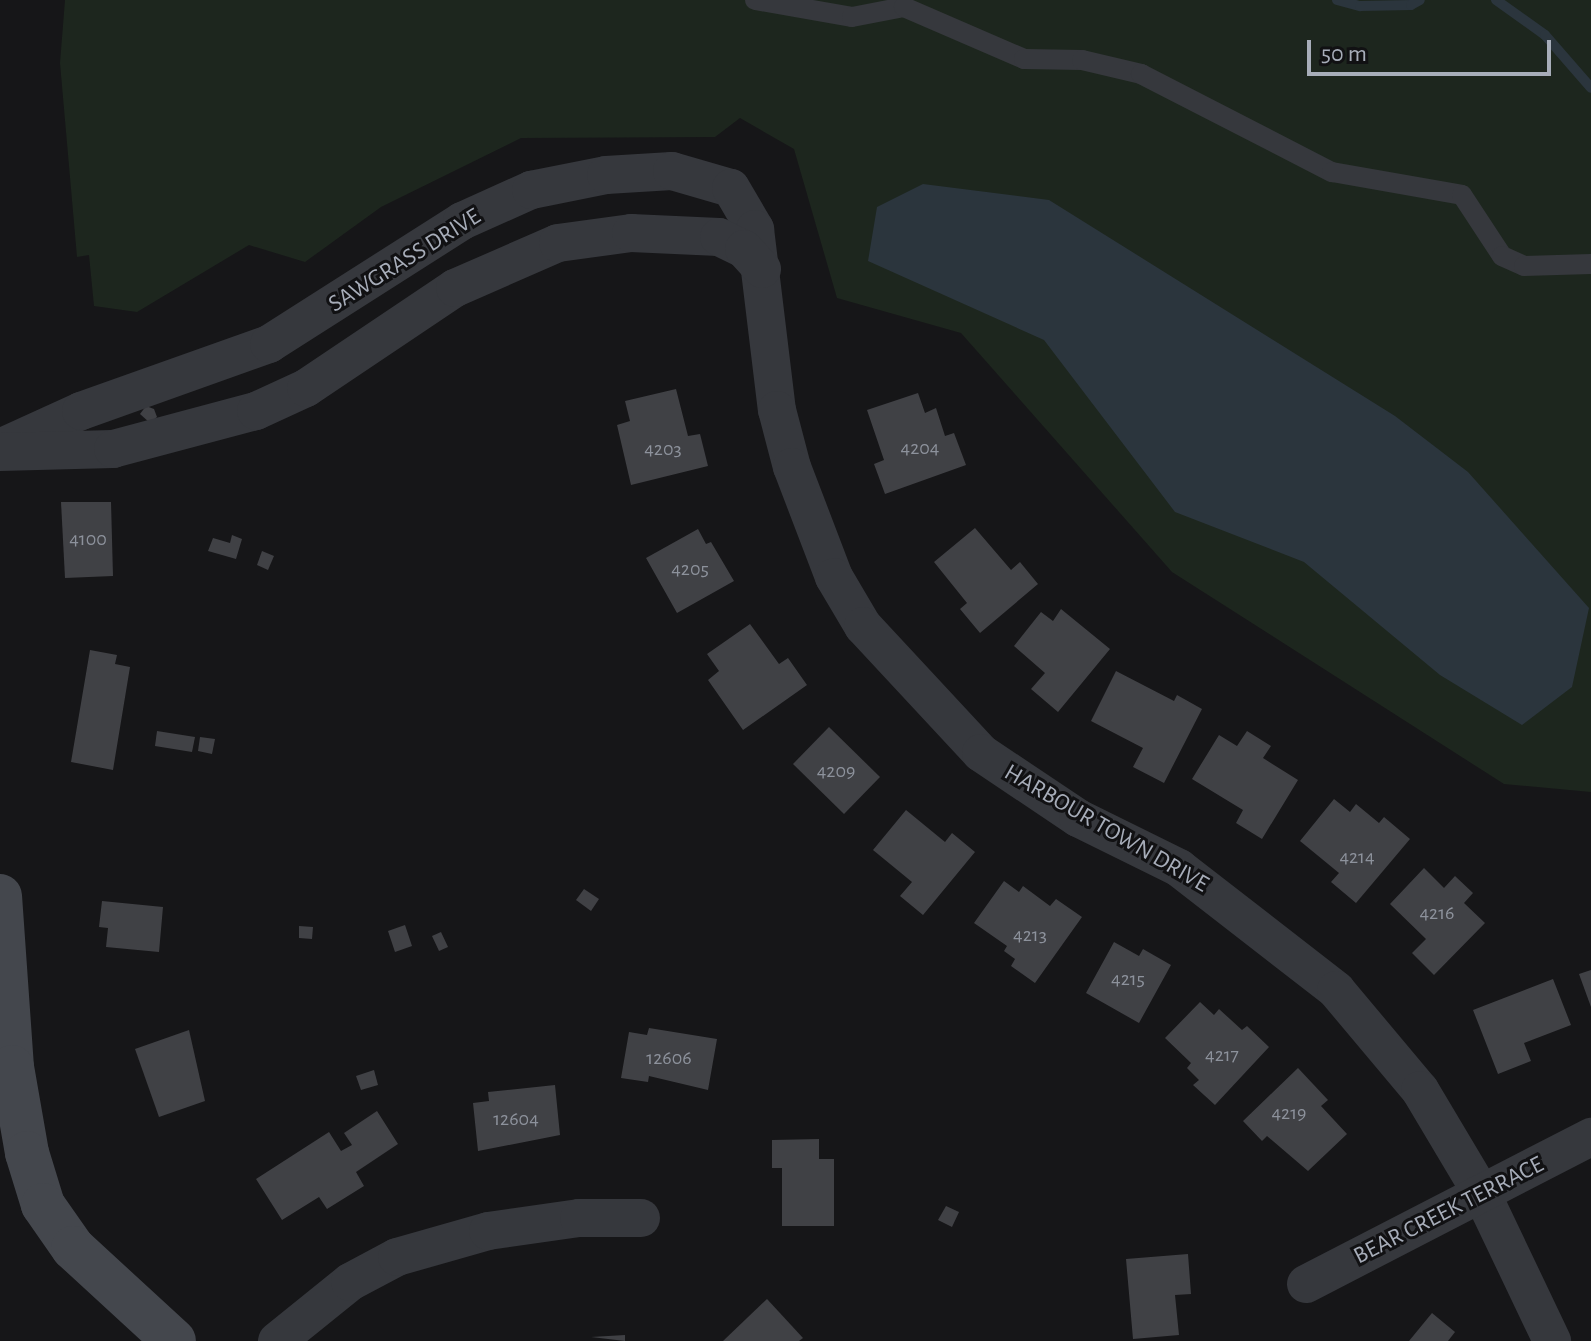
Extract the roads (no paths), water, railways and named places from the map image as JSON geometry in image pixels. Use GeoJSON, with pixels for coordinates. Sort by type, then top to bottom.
{"type":"FeatureCollection","features":[{"type":"Feature","properties":{"kind":"main road"},"geometry":{"type":"LineString","coordinates":[[0,896],[12,1067],[27,1153],[43,1205],[65,1240],[174,1341]]}},
{"type":"Feature","properties":{"kind":"street","name":"SAWGRASS DRIVE"},"geometry":{"type":"LineString","coordinates":[[0,450],[172,378],[269,344],[462,221],[531,190],[606,175],[672,171],[731,188],[752,217],[762,269]]}},
{"type":"Feature","properties":{"kind":"street","name":"SAWGRASS DRIVE"},"geometry":{"type":"LineString","coordinates":[[0,450],[74,453],[189,432],[306,388],[455,288],[558,243],[631,233],[719,237],[744,249],[762,269]]}},
{"type":"Feature","properties":{"kind":"street","name":"HARBOUR TOWN DRIVE"},"geometry":{"type":"LineString","coordinates":[[762,269],[777,410],[792,467],[834,577],[863,626],[981,753],[1078,818],[1179,868],[1336,990],[1420,1090],[1482,1194],[1552,1341]]}},
{"type":"Feature","properties":{"kind":"street"},"geometry":{"type":"LineString","coordinates":[[172,378],[189,432]]}},
{"type":"Feature","properties":{"kind":"street","name":"BEAR CREEK TERRACE"},"geometry":{"type":"LineString","coordinates":[[1306,1284],[1591,1137]]}},
{"type":"Feature","properties":{"kind":"street"},"geometry":{"type":"LineString","coordinates":[[277,1341],[350,1282],[397,1257],[488,1231],[579,1218],[641,1218]]}},
{"type":"Feature","properties":{"kind":"lane"},"geometry":{"type":"LineString","coordinates":[[755,0],[852,17],[904,7],[1024,59],[1082,60],[1141,74],[1332,172],[1462,195],[1502,256],[1524,266],[1591,264]]}},
{"type":"Feature","properties":{"kind":"waterway"},"geometry":{"type":"LineString","coordinates":[[1337,0],[1360,6],[1411,5],[1420,0]]}},
{"type":"Feature","properties":{"kind":"waterway"},"geometry":{"type":"LineString","coordinates":[[1496,0],[1545,35],[1591,88]]}}]}
